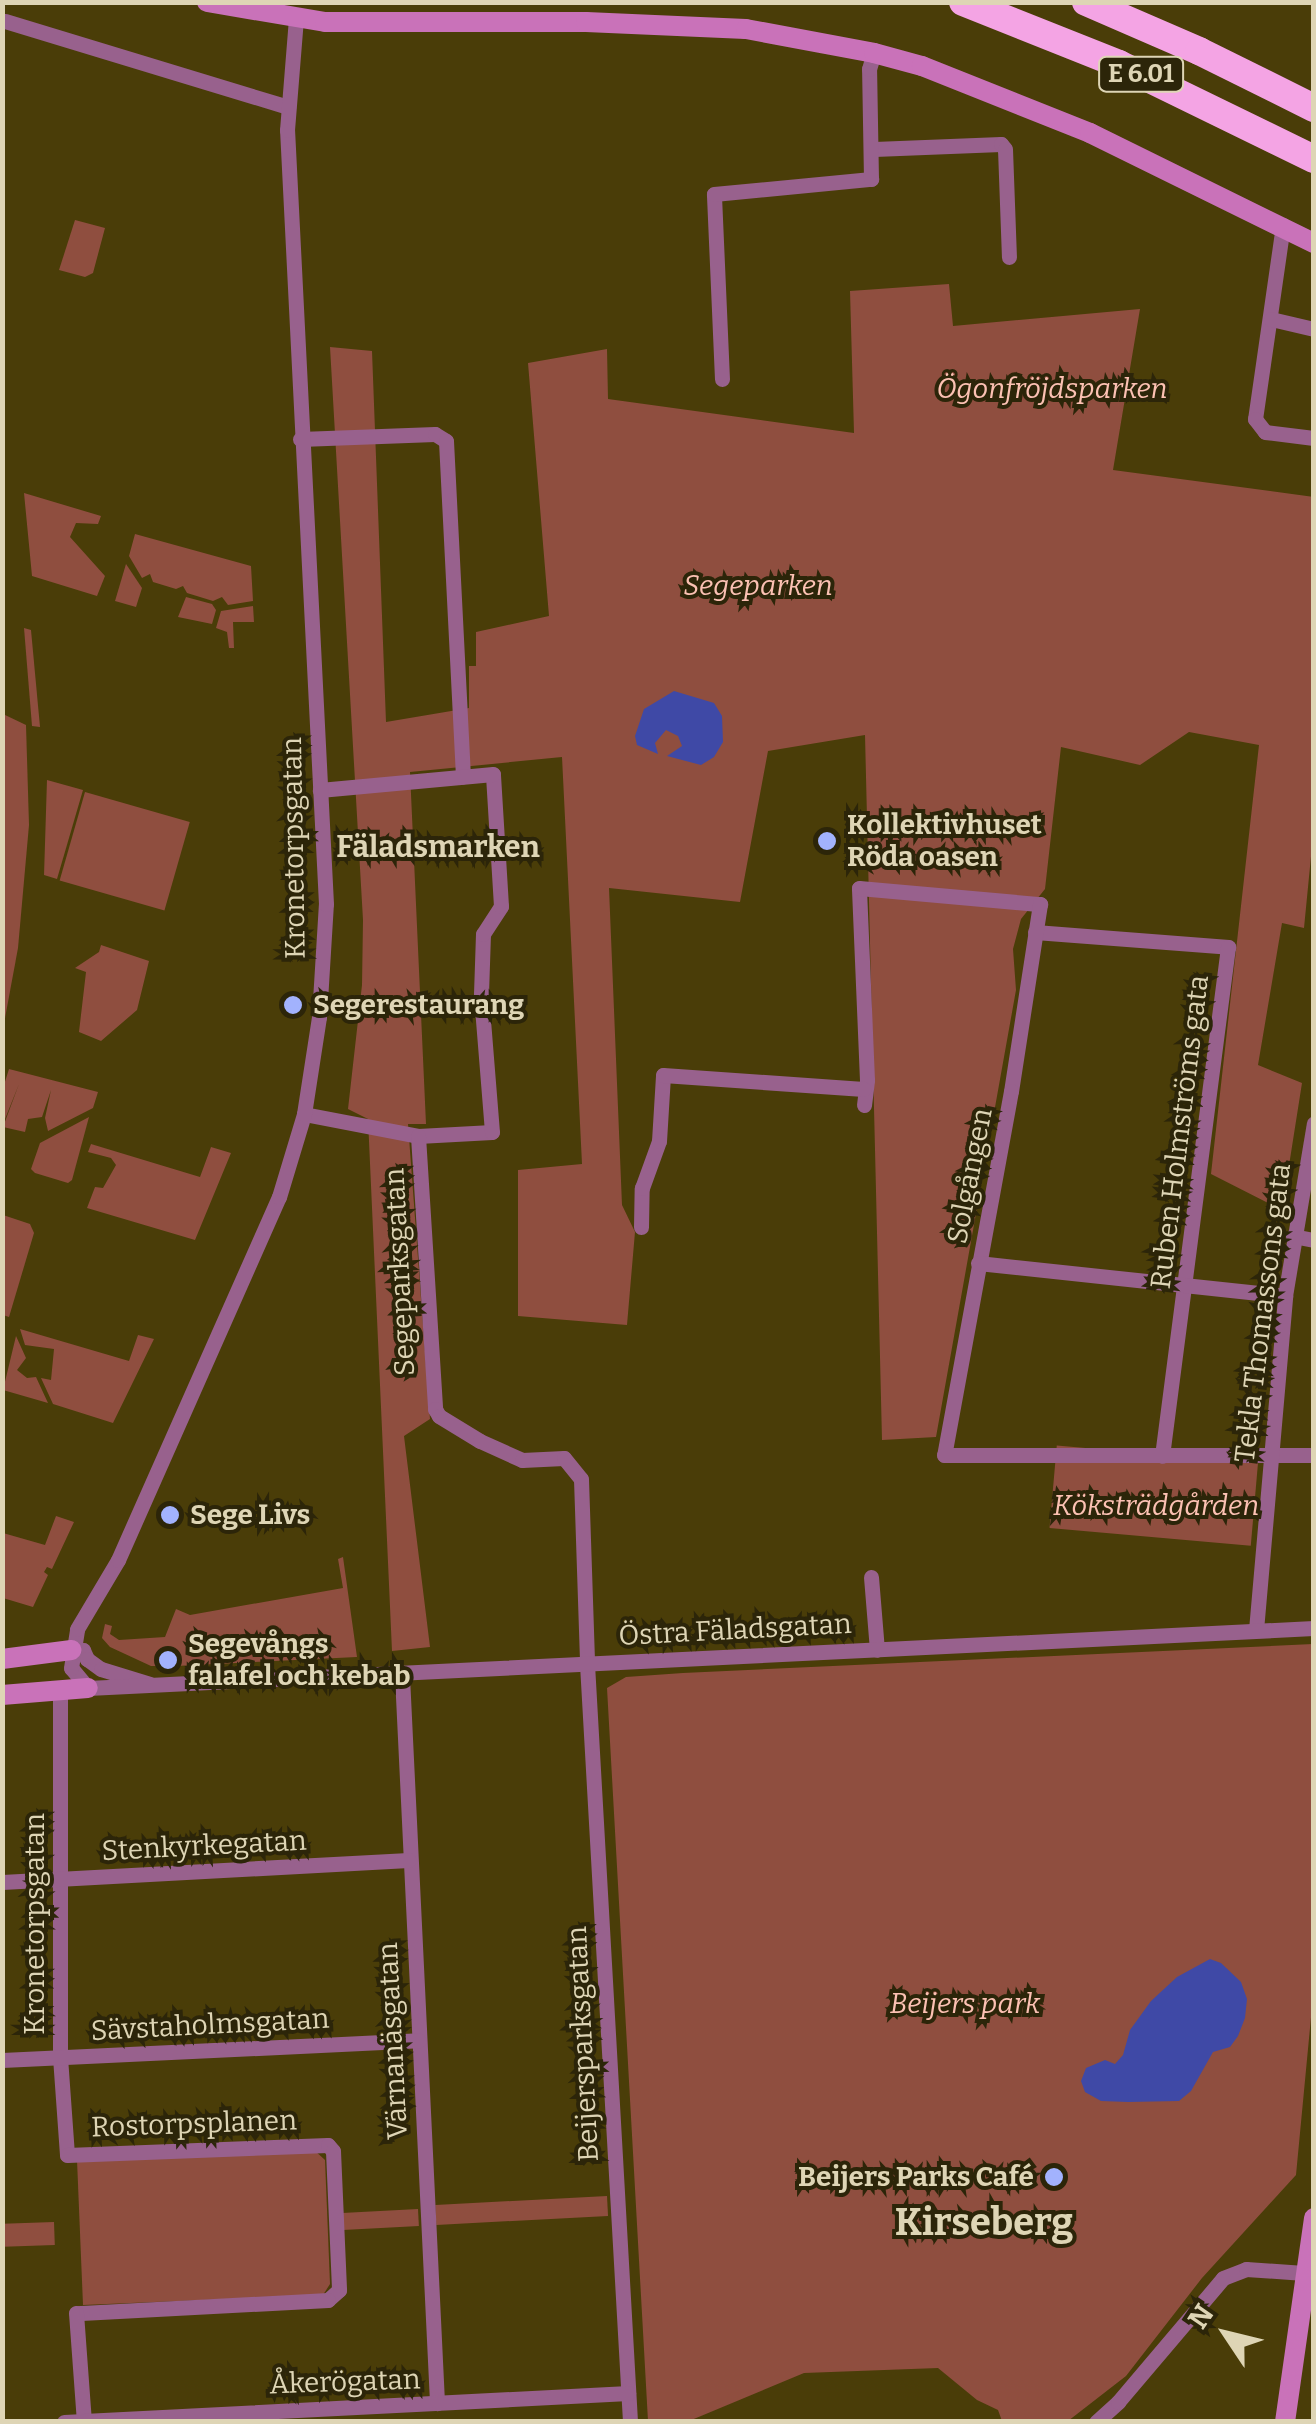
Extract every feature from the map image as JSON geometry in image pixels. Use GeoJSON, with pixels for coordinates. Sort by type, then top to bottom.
{"type":"FeatureCollection","features":[{"type":"Feature","properties":{"kind":"highway","name":"E 6.01"},"geometry":{"type":"LineString","coordinates":[[963,2],[1119,64],[1314,158]]}},
{"type":"Feature","properties":{"kind":"highway","name":"E 6.01"},"geometry":{"type":"LineString","coordinates":[[1086,2],[1199,50],[1314,108]]}},
{"type":"Feature","properties":{"kind":"highway"},"geometry":{"type":"LineString","coordinates":[[1199,50],[1314,97]]}},
{"type":"Feature","properties":{"kind":"street"},"geometry":{"type":"LineString","coordinates":[[207,2],[296,19],[408,24],[554,12],[746,29],[874,52],[938,72],[1090,133],[1314,243]]}},
{"type":"Feature","properties":{"kind":"street","name":"Kronetorpsgatan"},"geometry":{"type":"LineString","coordinates":[[77,1650],[77,1630],[95,1604],[272,1212],[304,1114],[319,1017],[326,904],[300,440],[288,107],[296,19]]}},
{"type":"Feature","properties":{"kind":"street"},"geometry":{"type":"LineString","coordinates":[[4,21],[288,107]]}},
{"type":"Feature","properties":{"kind":"street"},"geometry":{"type":"LineString","coordinates":[[722,379],[714,194],[864,181],[874,171],[870,68],[874,52]]}},
{"type":"Feature","properties":{"kind":"street"},"geometry":{"type":"LineString","coordinates":[[874,149],[1000,144],[1005,149],[1009,257]]}},
{"type":"Feature","properties":{"kind":"street"},"geometry":{"type":"LineString","coordinates":[[1283,225],[1255,419],[1265,432],[1314,438]]}},
{"type":"Feature","properties":{"kind":"street"},"geometry":{"type":"LineString","coordinates":[[1271,319],[1314,328]]}},
{"type":"Feature","properties":{"kind":"street"},"geometry":{"type":"LineString","coordinates":[[300,440],[435,434],[446,441],[463,777],[320,790]]}},
{"type":"Feature","properties":{"kind":"street","name":"Segeparksgatan"},"geometry":{"type":"LineString","coordinates":[[304,1114],[418,1136],[492,1132],[480,994],[483,934],[501,906],[494,774],[463,777]]}},
{"type":"Feature","properties":{"kind":"street","name":"Solgången"},"geometry":{"type":"LineString","coordinates":[[640,1226],[642,1188],[659,1141],[664,1075],[864,1097],[859,888],[1040,904],[944,1455],[1162,1456]]}},
{"type":"Feature","properties":{"kind":"street","name":"Ruben Holmströms gata"},"geometry":{"type":"LineString","coordinates":[[1035,932],[1228,947],[1188,1283],[1162,1456]]}},
{"type":"Feature","properties":{"kind":"street","name":"Tekla Thomassons gata"},"geometry":{"type":"LineString","coordinates":[[1256,1630],[1285,1296],[1314,1123]]}},
{"type":"Feature","properties":{"kind":"street","name":"Segeparksgatan"},"geometry":{"type":"LineString","coordinates":[[418,1136],[435,1409],[439,1416],[468,1434],[522,1460],[564,1458],[575,1466],[581,1478],[587,1664]]}},
{"type":"Feature","properties":{"kind":"street"},"geometry":{"type":"LineString","coordinates":[[1293,1236],[1314,1240]]}},
{"type":"Feature","properties":{"kind":"street"},"geometry":{"type":"LineString","coordinates":[[978,1263],[1285,1296]]}},
{"type":"Feature","properties":{"kind":"street"},"geometry":{"type":"LineString","coordinates":[[1162,1456],[1314,1455]]}},
{"type":"Feature","properties":{"kind":"street"},"geometry":{"type":"LineString","coordinates":[[872,1577],[877,1650]]}},
{"type":"Feature","properties":{"kind":"street","name":"Östra Fäladsgatan"},"geometry":{"type":"LineString","coordinates":[[2,1695],[1314,1628]]}},
{"type":"Feature","properties":{"kind":"street"},"geometry":{"type":"LineString","coordinates":[[2,1659],[77,1650]]}},
{"type":"Feature","properties":{"kind":"street"},"geometry":{"type":"LineString","coordinates":[[77,1650],[98,1668],[88,1688],[75,1678],[77,1650]]}},
{"type":"Feature","properties":{"kind":"street","name":"Beijersparksgatan"},"geometry":{"type":"LineString","coordinates":[[587,1664],[630,2422]]}},
{"type":"Feature","properties":{"kind":"street","name":"Östra Fäladsgatan"},"geometry":{"type":"LineString","coordinates":[[98,1668],[159,1687]]}},
{"type":"Feature","properties":{"kind":"street","name":"Värnanäsgatan"},"geometry":{"type":"LineString","coordinates":[[402,1676],[437,2403]]}},
{"type":"Feature","properties":{"kind":"street","name":"Kronetorpsgatan"},"geometry":{"type":"LineString","coordinates":[[60,1692],[60,2057],[67,2155]]}},
{"type":"Feature","properties":{"kind":"street","name":"Stenkyrkegatan"},"geometry":{"type":"LineString","coordinates":[[2,1882],[408,1860]]}},
{"type":"Feature","properties":{"kind":"street","name":"Sävstaholmsgatan"},"geometry":{"type":"LineString","coordinates":[[2,2060],[420,2040]]}},
{"type":"Feature","properties":{"kind":"street","name":"Rostorpsplanen"},"geometry":{"type":"LineString","coordinates":[[67,2155],[322,2144],[333,2151],[339,2290],[336,2297],[76,2314],[83,2421]]}},
{"type":"Feature","properties":{"kind":"street"},"geometry":{"type":"LineString","coordinates":[[1285,2422],[1314,2218]]}},
{"type":"Feature","properties":{"kind":"street"},"geometry":{"type":"LineString","coordinates":[[1096,2422],[1118,2402],[1222,2278],[1246,2270],[1304,2274]]}},
{"type":"Feature","properties":{"kind":"street","name":"Åkerögatan"},"geometry":{"type":"LineString","coordinates":[[64,2422],[628,2392]]}},
{"type":"Feature","properties":{"kind":"green space"},"geometry":{"type":"Polygon","coordinates":[[[75,220],[105,228],[93,273],[85,277],[59,270],[75,220]]]}},
{"type":"Feature","properties":{"kind":"green space","name":"Segeparken"},"geometry":{"type":"Polygon","coordinates":[[[949,284],[953,326],[1140,309],[1113,470],[1314,497],[1314,826],[1304,928],[1282,923],[1258,1065],[1302,1083],[1282,1210],[1211,1174],[1259,745],[1189,732],[1140,765],[1061,747],[1045,889],[1021,919],[1013,949],[1016,990],[936,1437],[882,1440],[865,735],[768,751],[740,902],[609,888],[622,1205],[635,1232],[627,1325],[518,1316],[518,1170],[582,1164],[562,757],[410,772],[426,1124],[408,1124],[430,1419],[404,1436],[430,1647],[392,1651],[368,1119],[348,1109],[362,985],[363,920],[330,347],[372,351],[386,722],[469,708],[469,666],[476,666],[476,632],[549,616],[528,363],[607,349],[608,399],[854,433],[850,291],[949,284]]]}},
{"type":"Feature","properties":{"kind":"green space"},"geometry":{"type":"Polygon","coordinates":[[[24,493],[101,516],[98,524],[76,523],[70,537],[105,576],[97,596],[32,576],[24,493]]]}},
{"type":"Feature","properties":{"kind":"green space"},"geometry":{"type":"Polygon","coordinates":[[[135,534],[251,566],[253,601],[228,605],[222,597],[213,601],[187,593],[183,586],[176,589],[153,582],[150,574],[142,578],[129,556],[135,534]]]}},
{"type":"Feature","properties":{"kind":"green space"},"geometry":{"type":"Polygon","coordinates":[[[126,564],[142,588],[136,607],[115,601],[126,564]]]}},
{"type":"Feature","properties":{"kind":"green space"},"geometry":{"type":"Polygon","coordinates":[[[186,597],[212,604],[216,610],[212,624],[178,617],[186,597]]]}},
{"type":"Feature","properties":{"kind":"green space"},"geometry":{"type":"Polygon","coordinates":[[[253,606],[254,622],[233,622],[234,648],[229,648],[227,632],[216,628],[221,611],[253,606]]]}},
{"type":"Feature","properties":{"kind":"green space"},"geometry":{"type":"Polygon","coordinates":[[[24,628],[31,630],[40,727],[32,726],[24,628]]]}},
{"type":"Feature","properties":{"kind":"green space"},"geometry":{"type":"Polygon","coordinates":[[[3,714],[26,725],[29,825],[18,948],[3,1029],[3,714]]]}},
{"type":"Feature","properties":{"kind":"green space"},"geometry":{"type":"Polygon","coordinates":[[[47,780],[83,790],[57,879],[44,875],[47,780]]]}},
{"type":"Feature","properties":{"kind":"green space"},"geometry":{"type":"Polygon","coordinates":[[[85,792],[190,822],[164,910],[60,880],[85,792]]]}},
{"type":"Feature","properties":{"kind":"green space"},"geometry":{"type":"Polygon","coordinates":[[[101,945],[149,961],[137,1010],[101,1041],[79,1032],[86,972],[75,968],[99,952],[101,945]]]}},
{"type":"Feature","properties":{"kind":"green space"},"geometry":{"type":"Polygon","coordinates":[[[9,1069],[98,1092],[93,1108],[48,1131],[45,1118],[51,1090],[42,1117],[28,1119],[25,1132],[3,1127],[19,1084],[3,1124],[3,1088],[9,1069]]]}},
{"type":"Feature","properties":{"kind":"green space"},"geometry":{"type":"Polygon","coordinates":[[[89,1117],[72,1180],[68,1183],[31,1169],[40,1143],[89,1117]]]}},
{"type":"Feature","properties":{"kind":"green space"},"geometry":{"type":"Polygon","coordinates":[[[91,1144],[200,1177],[211,1147],[231,1153],[195,1240],[87,1208],[95,1187],[103,1188],[116,1165],[111,1158],[88,1152],[91,1144]]]}},
{"type":"Feature","properties":{"kind":"green space"},"geometry":{"type":"Polygon","coordinates":[[[3,1215],[30,1224],[34,1233],[9,1317],[3,1315],[3,1215]]]}},
{"type":"Feature","properties":{"kind":"green space"},"geometry":{"type":"Polygon","coordinates":[[[20,1329],[129,1361],[138,1335],[154,1339],[113,1423],[53,1404],[41,1378],[51,1380],[54,1349],[25,1345],[20,1329]]]}},
{"type":"Feature","properties":{"kind":"green space"},"geometry":{"type":"Polygon","coordinates":[[[16,1336],[26,1358],[17,1370],[27,1378],[36,1377],[48,1403],[3,1390],[16,1336]]]}},
{"type":"Feature","properties":{"kind":"green space","name":"Köksträdgården"},"geometry":{"type":"Polygon","coordinates":[[[1057,1445],[1258,1463],[1251,1546],[1050,1528],[1057,1445]]]}},
{"type":"Feature","properties":{"kind":"green space"},"geometry":{"type":"Polygon","coordinates":[[[56,1516],[74,1522],[52,1569],[47,1567],[44,1572],[48,1575],[33,1607],[3,1598],[3,1533],[45,1545],[56,1516]]]}},
{"type":"Feature","properties":{"kind":"green space"},"geometry":{"type":"Polygon","coordinates":[[[343,1557],[357,1657],[176,1666],[175,1654],[159,1654],[157,1666],[151,1666],[110,1647],[102,1638],[105,1624],[112,1626],[110,1634],[119,1640],[165,1637],[176,1609],[190,1615],[343,1588],[338,1559],[343,1557]]]}},
{"type":"Feature","properties":{"kind":"green space","name":"Beijers park"},"geometry":{"type":"Polygon","coordinates":[[[1313,1644],[1314,1986],[1296,2175],[1202,2278],[1126,2376],[1068,2421],[1002,2421],[998,2410],[977,2400],[938,2368],[804,2373],[689,2421],[648,2421],[607,1688],[626,1677],[683,1673],[1313,1644]]]}},
{"type":"Feature","properties":{"kind":"green space"},"geometry":{"type":"Polygon","coordinates":[[[313,2149],[325,2160],[330,2284],[323,2295],[83,2305],[77,2160],[313,2149]]]}},
{"type":"Feature","properties":{"kind":"green space"},"geometry":{"type":"Polygon","coordinates":[[[607,2196],[608,2216],[436,2225],[435,2205],[607,2196]]]}},
{"type":"Feature","properties":{"kind":"green space"},"geometry":{"type":"Polygon","coordinates":[[[418,2209],[419,2226],[343,2230],[342,2213],[418,2209]]]}},
{"type":"Feature","properties":{"kind":"green space"},"geometry":{"type":"Polygon","coordinates":[[[54,2222],[55,2245],[4,2247],[3,2224],[54,2222]]]}},
{"type":"Feature","properties":{"kind":"shaded area"},"geometry":{"type":"Polygon","coordinates":[[[674,691],[714,703],[722,716],[723,742],[714,757],[701,765],[667,756],[682,746],[678,736],[666,730],[655,743],[658,754],[637,745],[635,736],[644,709],[674,691]]]}},
{"type":"Feature","properties":{"kind":"shaded area"},"geometry":{"type":"Polygon","coordinates":[[[1210,1959],[1221,1963],[1241,1982],[1247,1999],[1245,2018],[1230,2047],[1213,2052],[1191,2091],[1179,2101],[1128,2102],[1101,2101],[1085,2092],[1081,2081],[1086,2068],[1105,2060],[1115,2064],[1123,2055],[1130,2030],[1151,2001],[1177,1977],[1210,1959]]]}},
{"type":"Feature","properties":{"kind":"place","name":"Kollektivhuset Röda oasen"},"geometry":{"type":"Point","coordinates":[827,841]}},
{"type":"Feature","properties":{"kind":"place","name":"Segerestaurang"},"geometry":{"type":"Point","coordinates":[293,1005]}},
{"type":"Feature","properties":{"kind":"place","name":"Sege Livs"},"geometry":{"type":"Point","coordinates":[170,1515]}},
{"type":"Feature","properties":{"kind":"place","name":"Segevångs falafel och kebab"},"geometry":{"type":"Point","coordinates":[168,1660]}},
{"type":"Feature","properties":{"kind":"place","name":"Beijers Parks Café"},"geometry":{"type":"Point","coordinates":[1054,2177]}},
{"type":"Feature","properties":{"kind":"district","name":"Fäladsmarken"},"geometry":{"type":"Point","coordinates":[438,847]}},
{"type":"Feature","properties":{"kind":"district","name":"Kirseberg"},"geometry":{"type":"Point","coordinates":[984,2223]}},
{"type":"Feature","properties":{"kind":"park label","name":"Ögonfröjdsparken"},"geometry":{"type":"Point","coordinates":[1052,389]}}]}
